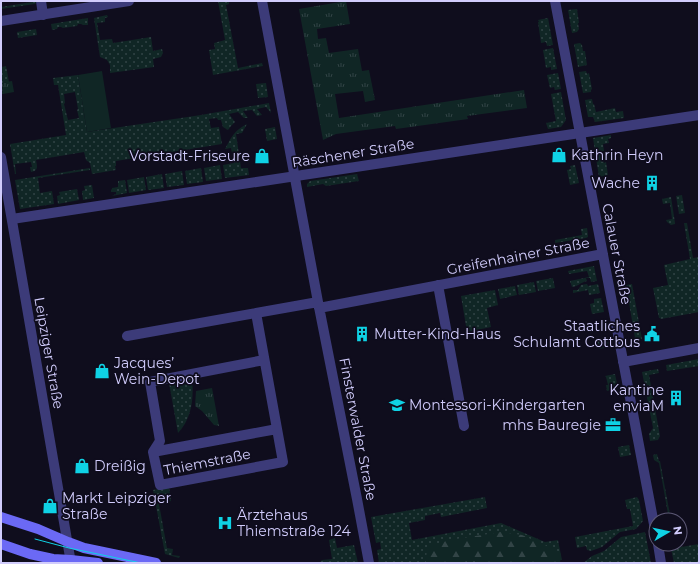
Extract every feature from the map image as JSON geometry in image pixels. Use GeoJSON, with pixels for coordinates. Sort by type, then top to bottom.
{"type":"FeatureCollection","features":[{"type":"Feature","properties":{"kind":"main road"},"geometry":{"type":"LineString","coordinates":[[1,517],[38,529],[84,548],[156,563]]}},
{"type":"Feature","properties":{"kind":"main road"},"geometry":{"type":"LineString","coordinates":[[1,544],[30,554],[53,559],[71,559],[98,563]]}},
{"type":"Feature","properties":{"kind":"street"},"geometry":{"type":"LineString","coordinates":[[41,1],[43,15]]}},
{"type":"Feature","properties":{"kind":"street"},"geometry":{"type":"LineString","coordinates":[[1,22],[129,1]]}},
{"type":"Feature","properties":{"kind":"street","name":"Finsterwalder Straße"},"geometry":{"type":"LineString","coordinates":[[262,1],[318,305],[369,563]]}},
{"type":"Feature","properties":{"kind":"street","name":"Calauer Straße"},"geometry":{"type":"LineString","coordinates":[[555,1],[652,512]]}},
{"type":"Feature","properties":{"kind":"street","name":"Räschener Straße"},"geometry":{"type":"LineString","coordinates":[[12,219],[699,115]]}},
{"type":"Feature","properties":{"kind":"street","name":"Leipziger Straße"},"geometry":{"type":"LineString","coordinates":[[1,157],[71,559]]}},
{"type":"Feature","properties":{"kind":"street","name":"Greifenhainer Straße"},"geometry":{"type":"LineString","coordinates":[[318,305],[438,285],[603,254]]}},
{"type":"Feature","properties":{"kind":"street","name":"Greifenhainer Straße"},"geometry":{"type":"LineString","coordinates":[[438,285],[464,426]]}},
{"type":"Feature","properties":{"kind":"street"},"geometry":{"type":"LineString","coordinates":[[127,336],[256,313],[318,305]]}},
{"type":"Feature","properties":{"kind":"street","name":"Thiemstraße"},"geometry":{"type":"LineString","coordinates":[[256,313],[284,462],[160,486],[153,452],[160,441],[150,382],[264,360]]}},
{"type":"Feature","properties":{"kind":"street"},"geometry":{"type":"LineString","coordinates":[[623,362],[699,348]]}},
{"type":"Feature","properties":{"kind":"street"},"geometry":{"type":"LineString","coordinates":[[153,452],[277,429]]}},
{"type":"Feature","properties":{"kind":"street"},"geometry":{"type":"LineString","coordinates":[[659,552],[661,563]]}},
{"type":"Feature","properties":{"kind":"green space"},"geometry":{"type":"Polygon","coordinates":[[[38,1],[35,4],[1,9],[1,7],[38,1]]]}},
{"type":"Feature","properties":{"kind":"green space"},"geometry":{"type":"Polygon","coordinates":[[[218,1],[229,1],[229,4],[226,5],[238,68],[262,63],[263,66],[213,75],[209,50],[215,49],[214,43],[225,40],[218,1]]]}},
{"type":"Feature","properties":{"kind":"green space"},"geometry":{"type":"Polygon","coordinates":[[[346,1],[350,24],[317,29],[318,39],[326,38],[329,53],[358,49],[362,71],[369,70],[375,100],[365,102],[363,91],[335,94],[339,118],[524,90],[527,108],[467,116],[468,119],[396,129],[395,126],[336,134],[323,140],[299,9],[346,1]]]}},
{"type":"Feature","properties":{"kind":"green space"},"geometry":{"type":"Polygon","coordinates":[[[577,9],[579,29],[577,32],[572,33],[568,10],[577,9]]]}},
{"type":"Feature","properties":{"kind":"green space"},"geometry":{"type":"Polygon","coordinates":[[[107,15],[108,17],[105,18],[105,22],[97,23],[100,40],[112,39],[113,43],[151,37],[153,51],[162,49],[163,53],[161,57],[153,59],[154,67],[110,73],[110,65],[107,60],[100,57],[94,18],[107,15]]]}},
{"type":"Feature","properties":{"kind":"green space"},"geometry":{"type":"Polygon","coordinates":[[[88,18],[88,25],[78,24],[77,26],[63,28],[58,27],[57,29],[52,30],[51,24],[88,18]]]}},
{"type":"Feature","properties":{"kind":"green space"},"geometry":{"type":"Polygon","coordinates":[[[548,18],[553,45],[547,46],[546,42],[541,43],[538,20],[548,18]]]}},
{"type":"Feature","properties":{"kind":"green space"},"geometry":{"type":"Polygon","coordinates":[[[36,29],[37,35],[18,38],[17,32],[36,29]]]}},
{"type":"Feature","properties":{"kind":"green space"},"geometry":{"type":"Polygon","coordinates":[[[580,43],[583,51],[585,51],[587,65],[578,67],[574,44],[580,43]]]}},
{"type":"Feature","properties":{"kind":"green space"},"geometry":{"type":"Polygon","coordinates":[[[553,48],[557,69],[551,70],[551,67],[546,68],[543,50],[553,48]]]}},
{"type":"Feature","properties":{"kind":"green space"},"geometry":{"type":"Polygon","coordinates":[[[1,61],[2,67],[6,66],[9,82],[2,83],[2,95],[1,61]]]}},
{"type":"Feature","properties":{"kind":"green space"},"geometry":{"type":"Polygon","coordinates":[[[102,71],[111,128],[87,132],[78,75],[102,71]]]}},
{"type":"Feature","properties":{"kind":"green space"},"geometry":{"type":"Polygon","coordinates":[[[586,71],[587,74],[589,73],[592,89],[591,92],[583,93],[579,72],[586,71]]]}},
{"type":"Feature","properties":{"kind":"green space"},"geometry":{"type":"Polygon","coordinates":[[[558,73],[561,89],[555,90],[554,87],[550,88],[547,75],[558,73]]]}},
{"type":"Feature","properties":{"kind":"green space"},"geometry":{"type":"Polygon","coordinates":[[[78,75],[87,132],[269,103],[271,113],[266,107],[257,109],[262,115],[257,116],[252,110],[243,111],[248,118],[244,118],[238,112],[229,114],[235,122],[228,130],[223,127],[221,120],[218,120],[217,118],[209,119],[211,128],[219,127],[222,144],[116,161],[116,170],[92,174],[90,163],[86,160],[84,152],[36,160],[36,169],[35,171],[31,172],[31,162],[15,164],[15,174],[10,144],[66,135],[58,85],[54,85],[53,78],[78,75]],[[75,92],[64,94],[64,104],[68,120],[79,118],[75,92]]]}},
{"type":"Feature","properties":{"kind":"green space"},"geometry":{"type":"Polygon","coordinates":[[[12,81],[14,92],[3,94],[2,83],[12,81]]]}},
{"type":"Feature","properties":{"kind":"green space"},"geometry":{"type":"Polygon","coordinates":[[[266,83],[268,97],[258,98],[256,84],[266,83]]]}},
{"type":"Feature","properties":{"kind":"green space"},"geometry":{"type":"Polygon","coordinates":[[[561,92],[566,120],[561,127],[548,129],[546,123],[556,121],[551,94],[561,92]]]}},
{"type":"Feature","properties":{"kind":"green space"},"geometry":{"type":"Polygon","coordinates":[[[592,99],[596,112],[615,108],[616,112],[623,111],[624,118],[595,122],[593,117],[588,117],[585,100],[592,99]]]}},
{"type":"Feature","properties":{"kind":"green space"},"geometry":{"type":"Polygon","coordinates":[[[247,124],[242,133],[236,134],[241,168],[248,168],[249,175],[225,178],[223,165],[234,163],[231,148],[225,149],[234,134],[247,124]]]}},
{"type":"Feature","properties":{"kind":"green space"},"geometry":{"type":"Polygon","coordinates":[[[275,127],[277,139],[267,141],[265,129],[275,127]]]}},
{"type":"Feature","properties":{"kind":"green space"},"geometry":{"type":"Polygon","coordinates":[[[611,135],[611,138],[608,139],[609,143],[603,144],[604,151],[602,151],[604,163],[606,162],[608,175],[599,177],[593,138],[611,135]]]}},
{"type":"Feature","properties":{"kind":"green space"},"geometry":{"type":"Polygon","coordinates":[[[220,165],[222,179],[206,181],[204,168],[220,165]]]}},
{"type":"Feature","properties":{"kind":"green space"},"geometry":{"type":"Polygon","coordinates":[[[575,165],[579,183],[570,185],[567,170],[571,169],[570,166],[575,165]]]}},
{"type":"Feature","properties":{"kind":"green space"},"geometry":{"type":"Polygon","coordinates":[[[90,168],[90,170],[38,178],[40,193],[52,191],[54,204],[20,209],[15,180],[90,168]]]}},
{"type":"Feature","properties":{"kind":"green space"},"geometry":{"type":"Polygon","coordinates":[[[201,168],[203,182],[187,184],[185,171],[201,168]]]}},
{"type":"Feature","properties":{"kind":"green space"},"geometry":{"type":"Polygon","coordinates":[[[182,171],[184,185],[167,187],[165,174],[182,171]]]}},
{"type":"Feature","properties":{"kind":"green space"},"geometry":{"type":"Polygon","coordinates":[[[162,174],[164,188],[148,190],[146,177],[162,174]]]}},
{"type":"Feature","properties":{"kind":"green space"},"geometry":{"type":"Polygon","coordinates":[[[357,174],[359,181],[307,187],[307,184],[310,181],[357,174]]]}},
{"type":"Feature","properties":{"kind":"green space"},"geometry":{"type":"Polygon","coordinates":[[[144,177],[146,190],[129,193],[127,180],[144,177]]]}},
{"type":"Feature","properties":{"kind":"green space"},"geometry":{"type":"Polygon","coordinates":[[[125,180],[127,193],[112,196],[116,194],[116,192],[111,192],[112,188],[118,187],[118,181],[125,180]]]}},
{"type":"Feature","properties":{"kind":"green space"},"geometry":{"type":"Polygon","coordinates":[[[92,185],[94,198],[83,200],[82,191],[85,190],[84,186],[92,185]]]}},
{"type":"Feature","properties":{"kind":"green space"},"geometry":{"type":"Polygon","coordinates":[[[77,189],[79,200],[58,204],[57,196],[60,195],[59,192],[77,189]]]}},
{"type":"Feature","properties":{"kind":"green space"},"geometry":{"type":"Polygon","coordinates":[[[682,195],[685,213],[679,214],[676,196],[682,195]]]}},
{"type":"Feature","properties":{"kind":"green space"},"geometry":{"type":"Polygon","coordinates":[[[671,197],[675,224],[671,225],[666,220],[672,219],[670,203],[663,204],[662,199],[671,197]]]}},
{"type":"Feature","properties":{"kind":"green space"},"geometry":{"type":"Polygon","coordinates":[[[684,223],[687,223],[693,258],[699,257],[699,312],[661,319],[659,318],[653,288],[668,285],[664,265],[690,259],[684,223]]]}},
{"type":"Feature","properties":{"kind":"green space"},"geometry":{"type":"Polygon","coordinates":[[[587,228],[588,237],[586,238],[555,243],[555,240],[582,235],[581,229],[587,228]]]}},
{"type":"Feature","properties":{"kind":"green space"},"geometry":{"type":"Polygon","coordinates":[[[594,266],[597,281],[591,282],[590,278],[586,278],[587,281],[572,287],[570,281],[589,277],[587,271],[569,274],[568,271],[594,266]]]}},
{"type":"Feature","properties":{"kind":"green space"},"geometry":{"type":"Polygon","coordinates":[[[553,278],[555,288],[538,291],[536,281],[553,278]]]}},
{"type":"Feature","properties":{"kind":"green space"},"geometry":{"type":"Polygon","coordinates":[[[534,282],[536,292],[519,295],[517,285],[534,282]]]}},
{"type":"Feature","properties":{"kind":"green space"},"geometry":{"type":"Polygon","coordinates":[[[587,284],[588,286],[598,284],[600,293],[589,295],[588,290],[573,293],[573,290],[578,290],[581,285],[587,284]]]}},
{"type":"Feature","properties":{"kind":"green space"},"geometry":{"type":"Polygon","coordinates":[[[632,284],[642,339],[636,344],[626,285],[632,284]]]}},
{"type":"Feature","properties":{"kind":"green space"},"geometry":{"type":"Polygon","coordinates":[[[515,286],[517,295],[500,299],[498,289],[515,286]]]}},
{"type":"Feature","properties":{"kind":"green space"},"geometry":{"type":"Polygon","coordinates":[[[495,290],[498,305],[487,308],[491,327],[467,332],[461,296],[495,290]]]}},
{"type":"Feature","properties":{"kind":"green space"},"geometry":{"type":"Polygon","coordinates":[[[601,298],[604,312],[592,314],[590,304],[594,303],[594,299],[601,298]]]}},
{"type":"Feature","properties":{"kind":"green space"},"geometry":{"type":"Polygon","coordinates":[[[608,337],[610,347],[599,349],[597,339],[608,337]]]}},
{"type":"Feature","properties":{"kind":"green space"},"geometry":{"type":"Polygon","coordinates":[[[699,359],[699,366],[667,371],[666,365],[699,359]]]}},
{"type":"Feature","properties":{"kind":"green space"},"geometry":{"type":"Polygon","coordinates":[[[658,369],[659,373],[649,375],[660,436],[658,440],[650,441],[649,434],[653,428],[642,372],[658,369]]]}},
{"type":"Feature","properties":{"kind":"green space"},"geometry":{"type":"Polygon","coordinates":[[[615,374],[618,388],[607,391],[606,385],[608,385],[605,376],[615,374]]]}},
{"type":"Feature","properties":{"kind":"green space"},"geometry":{"type":"Polygon","coordinates":[[[192,379],[193,393],[191,408],[183,427],[178,433],[169,383],[192,379]]]}},
{"type":"Feature","properties":{"kind":"green space"},"geometry":{"type":"Polygon","coordinates":[[[212,388],[219,426],[214,425],[202,411],[195,406],[196,391],[212,388]]]}},
{"type":"Feature","properties":{"kind":"green space"},"geometry":{"type":"Polygon","coordinates":[[[629,445],[631,455],[620,457],[618,447],[629,445]]]}},
{"type":"Feature","properties":{"kind":"green space"},"geometry":{"type":"Polygon","coordinates":[[[657,454],[660,461],[670,512],[668,512],[659,463],[654,460],[653,455],[657,454]]]}},
{"type":"Feature","properties":{"kind":"green space"},"geometry":{"type":"Polygon","coordinates":[[[169,487],[171,501],[159,504],[167,548],[173,549],[172,555],[180,556],[179,558],[165,554],[153,490],[169,487]]]}},
{"type":"Feature","properties":{"kind":"green space"},"geometry":{"type":"Polygon","coordinates":[[[485,497],[487,508],[441,517],[440,513],[425,516],[425,520],[409,523],[412,540],[501,523],[545,542],[558,540],[562,560],[559,560],[559,563],[379,563],[377,550],[381,549],[380,542],[376,543],[371,517],[485,497]]]}},
{"type":"Feature","properties":{"kind":"green space"},"geometry":{"type":"Polygon","coordinates":[[[637,497],[639,500],[643,521],[636,529],[620,532],[602,547],[591,551],[587,550],[586,546],[577,548],[575,537],[633,526],[630,509],[627,509],[625,500],[637,497]]]}},
{"type":"Feature","properties":{"kind":"green space"},"geometry":{"type":"Polygon","coordinates":[[[501,532],[522,535],[549,547],[561,554],[560,563],[483,563],[470,560],[460,563],[426,562],[427,546],[450,540],[501,532]]]}},
{"type":"Feature","properties":{"kind":"green space"},"geometry":{"type":"Polygon","coordinates":[[[645,532],[651,563],[583,563],[592,556],[604,551],[621,537],[645,532]]]}},
{"type":"Feature","properties":{"kind":"green space"},"geometry":{"type":"Polygon","coordinates":[[[335,538],[337,548],[354,545],[358,563],[319,563],[322,560],[332,559],[329,540],[335,538]]]}},
{"type":"Feature","properties":{"kind":"green space"},"geometry":{"type":"Polygon","coordinates":[[[699,544],[699,563],[674,563],[672,552],[688,552],[688,546],[699,544]]]}},
{"type":"Feature","properties":{"kind":"tram line"},"geometry":{"type":"LineString","coordinates":[[35,539],[69,548],[141,563]]}},
{"type":"Feature","properties":{"kind":"place","name":"Kathrin Heyn"},"geometry":{"type":"Point","coordinates":[559,155]}},
{"type":"Feature","properties":{"kind":"place","name":"Vorstadt-Friseure"},"geometry":{"type":"Point","coordinates":[262,156]}},
{"type":"Feature","properties":{"kind":"place","name":"Wache"},"geometry":{"type":"Point","coordinates":[652,183]}},
{"type":"Feature","properties":{"kind":"place","name":"Mutter-Kind-Haus"},"geometry":{"type":"Point","coordinates":[362,334]}},
{"type":"Feature","properties":{"kind":"place","name":"Staatliches Schulamt Cottbus"},"geometry":{"type":"Point","coordinates":[652,334]}},
{"type":"Feature","properties":{"kind":"place","name":"Jacques’ Wein-Depot"},"geometry":{"type":"Point","coordinates":[102,371]}},
{"type":"Feature","properties":{"kind":"place","name":"Kantine enviaM"},"geometry":{"type":"Point","coordinates":[676,398]}},
{"type":"Feature","properties":{"kind":"place","name":"Montessori-Kindergarten"},"geometry":{"type":"Point","coordinates":[397,405]}},
{"type":"Feature","properties":{"kind":"place","name":"mhs Bauregie"},"geometry":{"type":"Point","coordinates":[613,425]}},
{"type":"Feature","properties":{"kind":"place","name":"Dreißig"},"geometry":{"type":"Point","coordinates":[82,466]}},
{"type":"Feature","properties":{"kind":"place","name":"Markt Leipziger Straße"},"geometry":{"type":"Point","coordinates":[50,506]}},
{"type":"Feature","properties":{"kind":"place","name":"Ärztehaus Thiemstraße 124"},"geometry":{"type":"Point","coordinates":[225,523]}}]}
